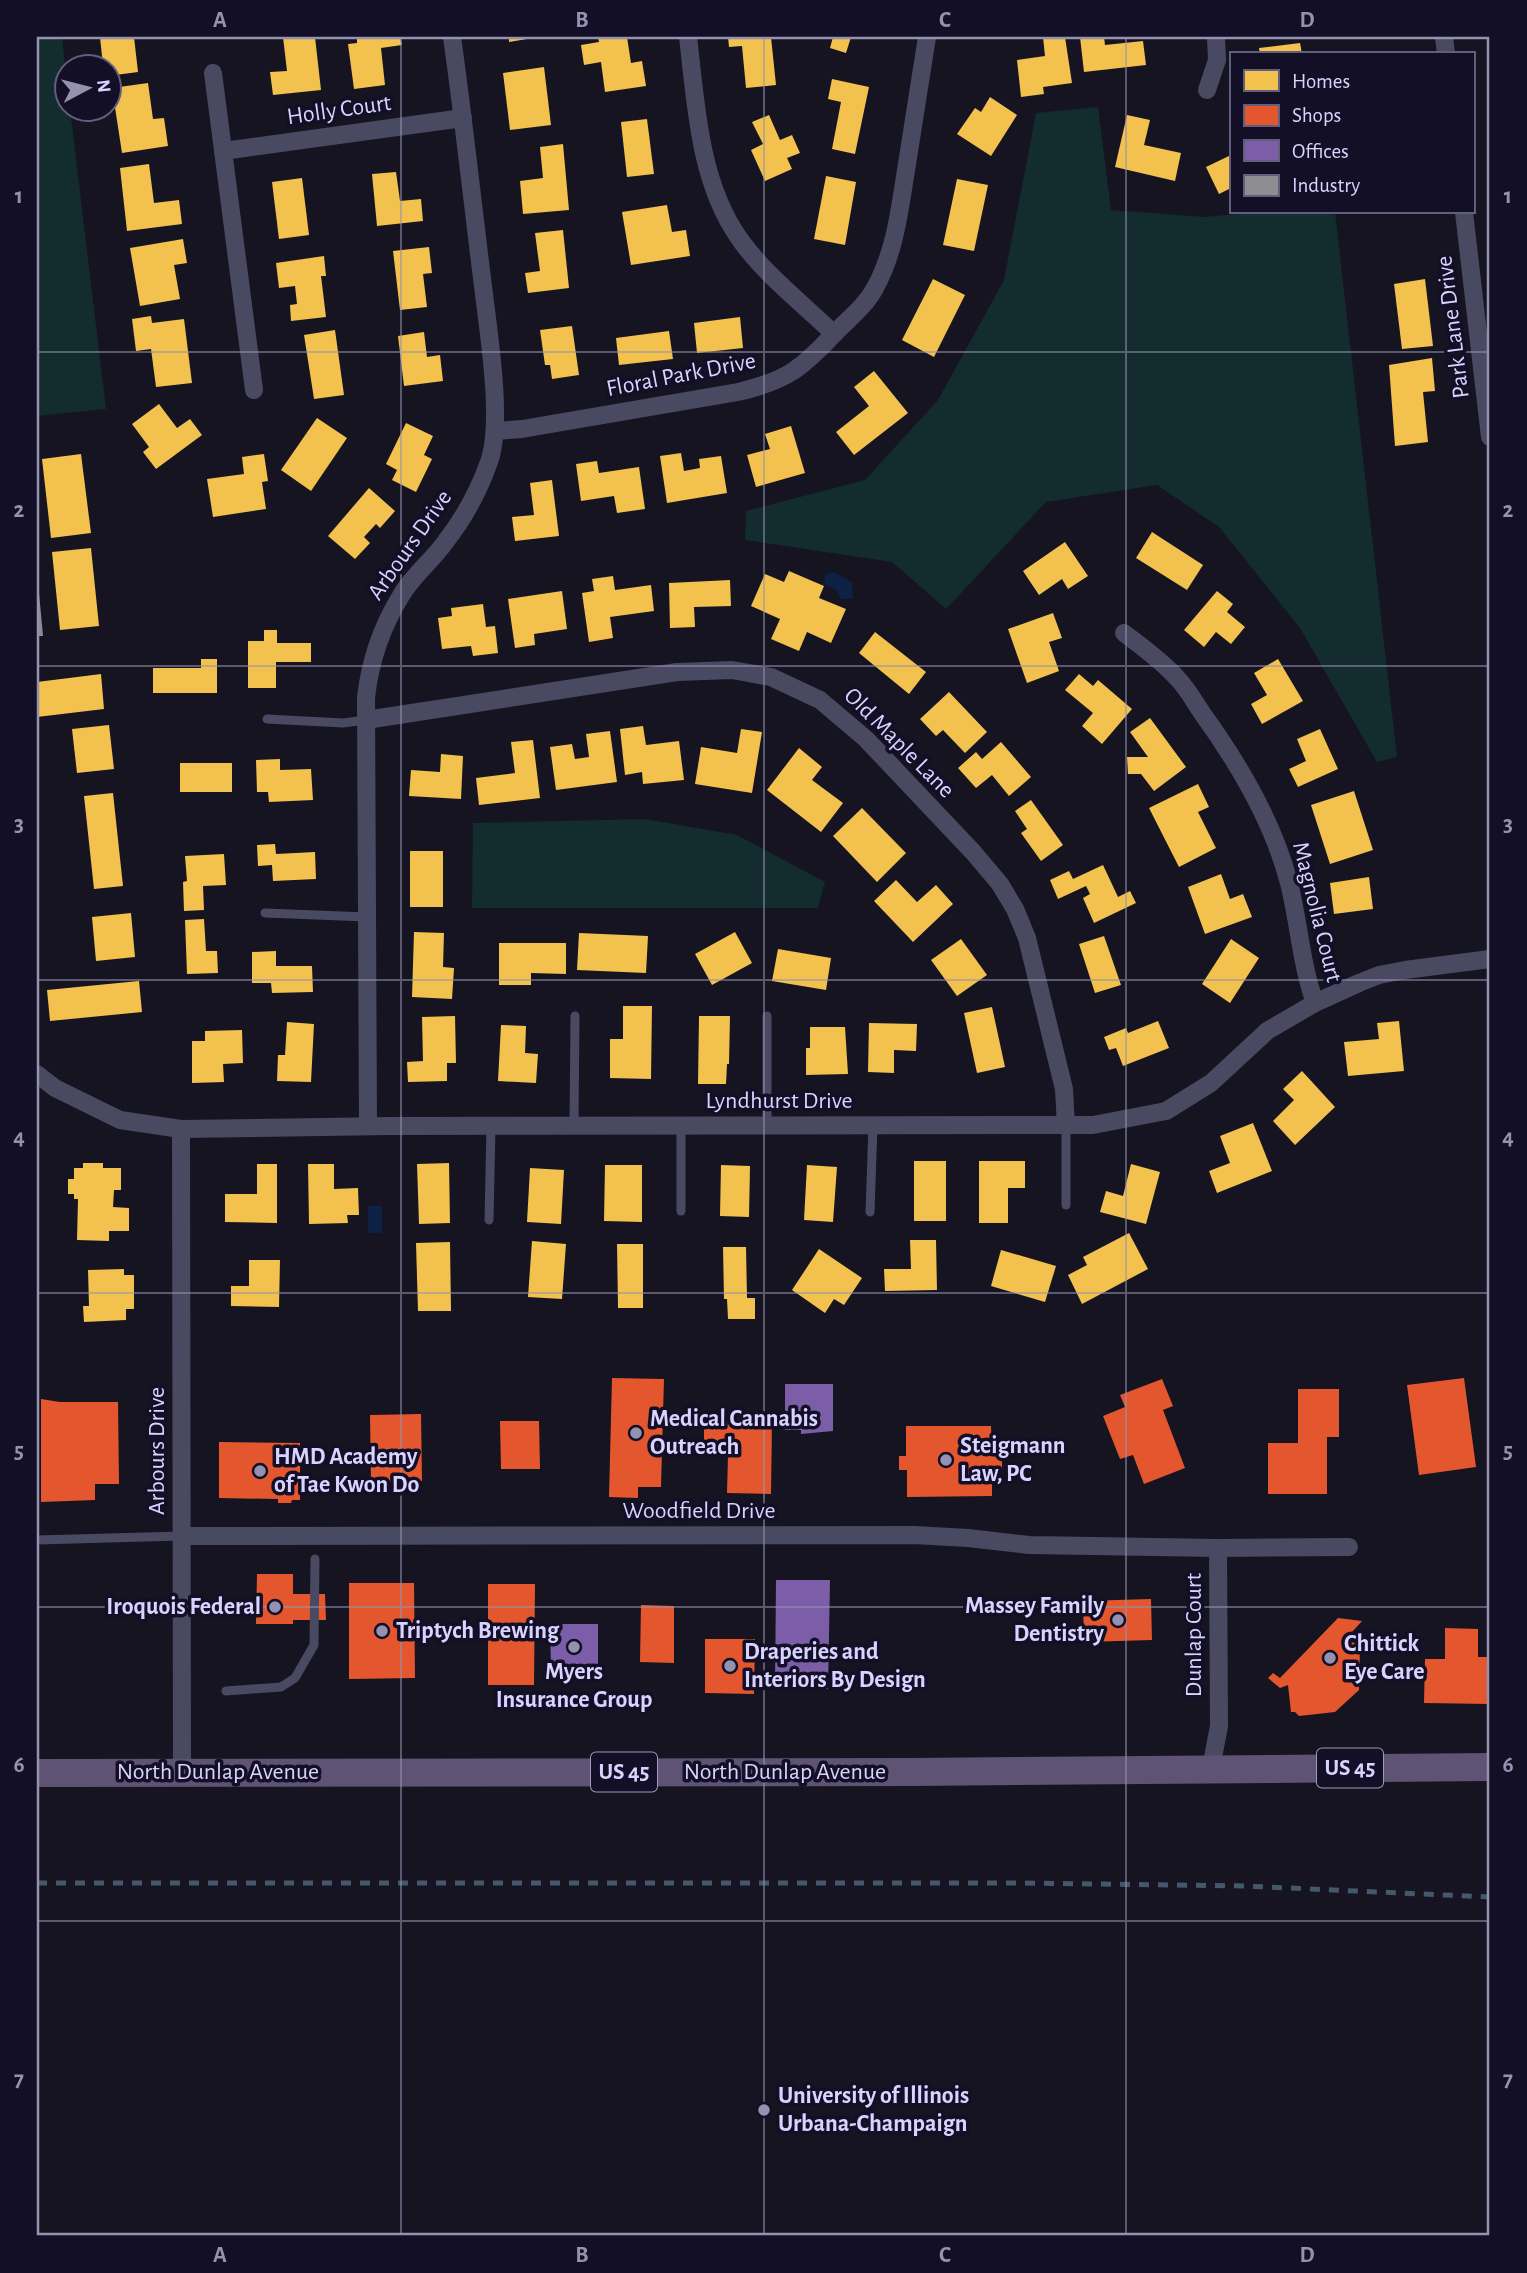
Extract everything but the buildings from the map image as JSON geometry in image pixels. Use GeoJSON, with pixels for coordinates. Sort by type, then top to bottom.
{"type":"FeatureCollection","features":[{"type":"Feature","properties":{"kind":"main road","name":"North Dunlap Avenue"},"geometry":{"type":"LineString","coordinates":[[37,1773],[913,1772],[1490,1767]]}},
{"type":"Feature","properties":{"kind":"street","name":"Arbours Drive"},"geometry":{"type":"LineString","coordinates":[[368,1126],[368,677],[385,624],[403,592],[446,541],[474,497],[490,459],[496,431],[490,347],[452,37]]}},
{"type":"Feature","properties":{"kind":"street"},"geometry":{"type":"LineString","coordinates":[[688,37],[705,157],[720,206],[740,239],[758,261],[834,334]]}},
{"type":"Feature","properties":{"kind":"street","name":"Floral Park Drive"},"geometry":{"type":"LineString","coordinates":[[496,431],[690,401],[767,385],[789,375],[814,356],[856,314],[874,291],[884,269],[896,231],[927,37]]}},
{"type":"Feature","properties":{"kind":"street"},"geometry":{"type":"LineString","coordinates":[[1207,90],[1217,60],[1216,37]]}},
{"type":"Feature","properties":{"kind":"street"},"geometry":{"type":"LineString","coordinates":[[213,73],[254,390]]}},
{"type":"Feature","properties":{"kind":"street","name":"Holly Court"},"geometry":{"type":"LineString","coordinates":[[223,151],[463,118]]}},
{"type":"Feature","properties":{"kind":"street","name":"Park Lane Drive"},"geometry":{"type":"LineString","coordinates":[[1464,214],[1490,437]]}},
{"type":"Feature","properties":{"kind":"street","name":"Magnolia Court"},"geometry":{"type":"LineString","coordinates":[[1124,633],[1177,678],[1235,760],[1256,798],[1288,880],[1299,925],[1308,983],[1315,1003]]}},
{"type":"Feature","properties":{"kind":"street","name":"Old Maple Lane"},"geometry":{"type":"LineString","coordinates":[[366,720],[677,672],[732,670],[771,677],[820,699],[866,739],[973,852],[1000,884],[1015,909],[1027,938],[1055,1049],[1064,1089],[1066,1126]]}},
{"type":"Feature","properties":{"kind":"street","name":"Lyndhurst Drive"},"geometry":{"type":"LineString","coordinates":[[37,1074],[75,1099],[120,1120],[181,1129],[1101,1124],[1166,1111],[1211,1083],[1267,1031],[1315,1003],[1379,975],[1490,959]]}},
{"type":"Feature","properties":{"kind":"street","name":"Arbours Drive"},"geometry":{"type":"LineString","coordinates":[[181,1129],[182,1772]]}},
{"type":"Feature","properties":{"kind":"street","name":"Woodfield Drive"},"geometry":{"type":"LineString","coordinates":[[181,1536],[914,1535],[1029,1545],[1217,1548]]}},
{"type":"Feature","properties":{"kind":"street","name":"Dunlap Court"},"geometry":{"type":"LineString","coordinates":[[1211,1768],[1219,1726],[1217,1548],[1349,1547]]}},
{"type":"Feature","properties":{"kind":"lane"},"geometry":{"type":"LineString","coordinates":[[267,719],[343,723],[366,720]]}},
{"type":"Feature","properties":{"kind":"lane"},"geometry":{"type":"LineString","coordinates":[[265,913],[367,917]]}},
{"type":"Feature","properties":{"kind":"lane"},"geometry":{"type":"LineString","coordinates":[[573,1126],[575,1016]]}},
{"type":"Feature","properties":{"kind":"lane"},"geometry":{"type":"LineString","coordinates":[[766,1125],[767,1016]]}},
{"type":"Feature","properties":{"kind":"lane"},"geometry":{"type":"LineString","coordinates":[[870,1212],[873,1125]]}},
{"type":"Feature","properties":{"kind":"lane"},"geometry":{"type":"LineString","coordinates":[[489,1220],[491,1126]]}},
{"type":"Feature","properties":{"kind":"lane"},"geometry":{"type":"LineString","coordinates":[[681,1126],[681,1211]]}},
{"type":"Feature","properties":{"kind":"lane"},"geometry":{"type":"LineString","coordinates":[[1066,1126],[1066,1205]]}},
{"type":"Feature","properties":{"kind":"lane"},"geometry":{"type":"LineString","coordinates":[[37,1540],[181,1536]]}},
{"type":"Feature","properties":{"kind":"lane"},"geometry":{"type":"LineString","coordinates":[[226,1691],[281,1687],[295,1678],[314,1644],[315,1559]]}},
{"type":"Feature","properties":{"kind":"green space"},"geometry":{"type":"Polygon","coordinates":[[[37,37],[62,37],[64,52],[52,52],[52,122],[72,122],[106,409],[37,416],[37,37]]]}},
{"type":"Feature","properties":{"kind":"green space"},"geometry":{"type":"Polygon","coordinates":[[[1098,107],[1111,210],[1205,217],[1236,214],[1335,214],[1397,757],[1377,762],[1300,628],[1219,527],[1157,485],[1046,502],[946,609],[892,562],[745,540],[746,511],[865,480],[938,400],[1004,280],[1036,113],[1098,107]]]}},
{"type":"Feature","properties":{"kind":"green space"},"geometry":{"type":"Polygon","coordinates":[[[645,819],[737,835],[825,882],[818,908],[472,908],[473,823],[645,819]]]}},
{"type":"Feature","properties":{"kind":"water"},"geometry":{"type":"Polygon","coordinates":[[[833,572],[852,582],[853,599],[841,599],[836,590],[825,584],[825,575],[833,572]]]}},
{"type":"Feature","properties":{"kind":"water"},"geometry":{"type":"Polygon","coordinates":[[[368,1206],[382,1206],[382,1233],[368,1233],[368,1206]]]}},
{"type":"Feature","properties":{"kind":"railway"},"geometry":{"type":"LineString","coordinates":[[37,1883],[1021,1883],[1244,1886],[1490,1897]]}},
{"type":"Feature","properties":{"kind":"place","name":"Medical Cannabis Outreach"},"geometry":{"type":"Point","coordinates":[636,1433]}},
{"type":"Feature","properties":{"kind":"place","name":"Steigmann Law, PC"},"geometry":{"type":"Point","coordinates":[946,1460]}},
{"type":"Feature","properties":{"kind":"place","name":"HMD Academy of Tae Kwon Do"},"geometry":{"type":"Point","coordinates":[260,1471]}},
{"type":"Feature","properties":{"kind":"place","name":"Iroquois Federal"},"geometry":{"type":"Point","coordinates":[275,1607]}},
{"type":"Feature","properties":{"kind":"place","name":"Massey Family Dentistry"},"geometry":{"type":"Point","coordinates":[1118,1620]}},
{"type":"Feature","properties":{"kind":"place","name":"Triptych Brewing"},"geometry":{"type":"Point","coordinates":[382,1631]}},
{"type":"Feature","properties":{"kind":"place","name":"Myers Insurance Group"},"geometry":{"type":"Point","coordinates":[574,1647]}},
{"type":"Feature","properties":{"kind":"place","name":"Chittick Eye Care"},"geometry":{"type":"Point","coordinates":[1330,1658]}},
{"type":"Feature","properties":{"kind":"place","name":"Draperies and Interiors By Design"},"geometry":{"type":"Point","coordinates":[730,1666]}},
{"type":"Feature","properties":{"kind":"place","name":"University of Illinois Urbana-Champaign"},"geometry":{"type":"Point","coordinates":[764,2110]}}]}
